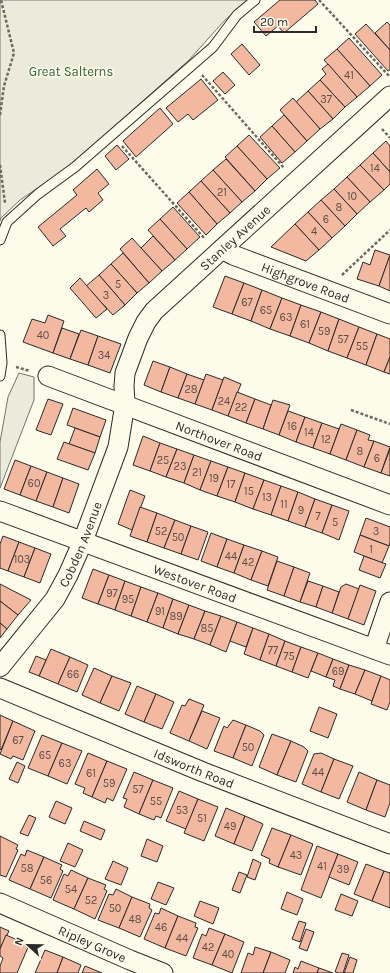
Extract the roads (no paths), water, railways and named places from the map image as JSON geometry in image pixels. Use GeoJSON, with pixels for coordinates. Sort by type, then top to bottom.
{"type":"FeatureCollection","features":[{"type":"Feature","properties":{"kind":"street","name":"Stanley Avenue"},"geometry":{"type":"LineString","coordinates":[[125,404],[125,373],[138,338],[146,322],[154,312],[390,96]]}},
{"type":"Feature","properties":{"kind":"street","name":"Highgrove Road"},"geometry":{"type":"LineString","coordinates":[[220,251],[390,314]]}},
{"type":"Feature","properties":{"kind":"street","name":"Northover Road"},"geometry":{"type":"LineString","coordinates":[[48,376],[390,505]]}},
{"type":"Feature","properties":{"kind":"street","name":"Cobden Avenue"},"geometry":{"type":"LineString","coordinates":[[0,667],[55,599],[68,575],[83,541],[118,447],[125,404]]}},
{"type":"Feature","properties":{"kind":"street","name":"Westover Road"},"geometry":{"type":"LineString","coordinates":[[0,511],[382,652]]}},
{"type":"Feature","properties":{"kind":"street"},"geometry":{"type":"LineString","coordinates":[[382,652],[390,602]]}},
{"type":"Feature","properties":{"kind":"street","name":"Idsworth Road"},"geometry":{"type":"LineString","coordinates":[[0,688],[204,772],[390,844]]}},
{"type":"Feature","properties":{"kind":"street","name":"Ripley Grove"},"geometry":{"type":"LineString","coordinates":[[0,903],[163,973]]}},
{"type":"Feature","properties":{"kind":"lane"},"geometry":{"type":"LineString","coordinates":[[0,240],[7,222],[38,194],[75,167],[213,47],[236,14],[255,0]]}},
{"type":"Feature","properties":{"kind":"lane"},"geometry":{"type":"LineString","coordinates":[[0,335],[2,363],[0,376]]}},
{"type":"Feature","properties":{"kind":"park label","name":"Great Salterns"},"geometry":{"type":"Point","coordinates":[71,71]}}]}
